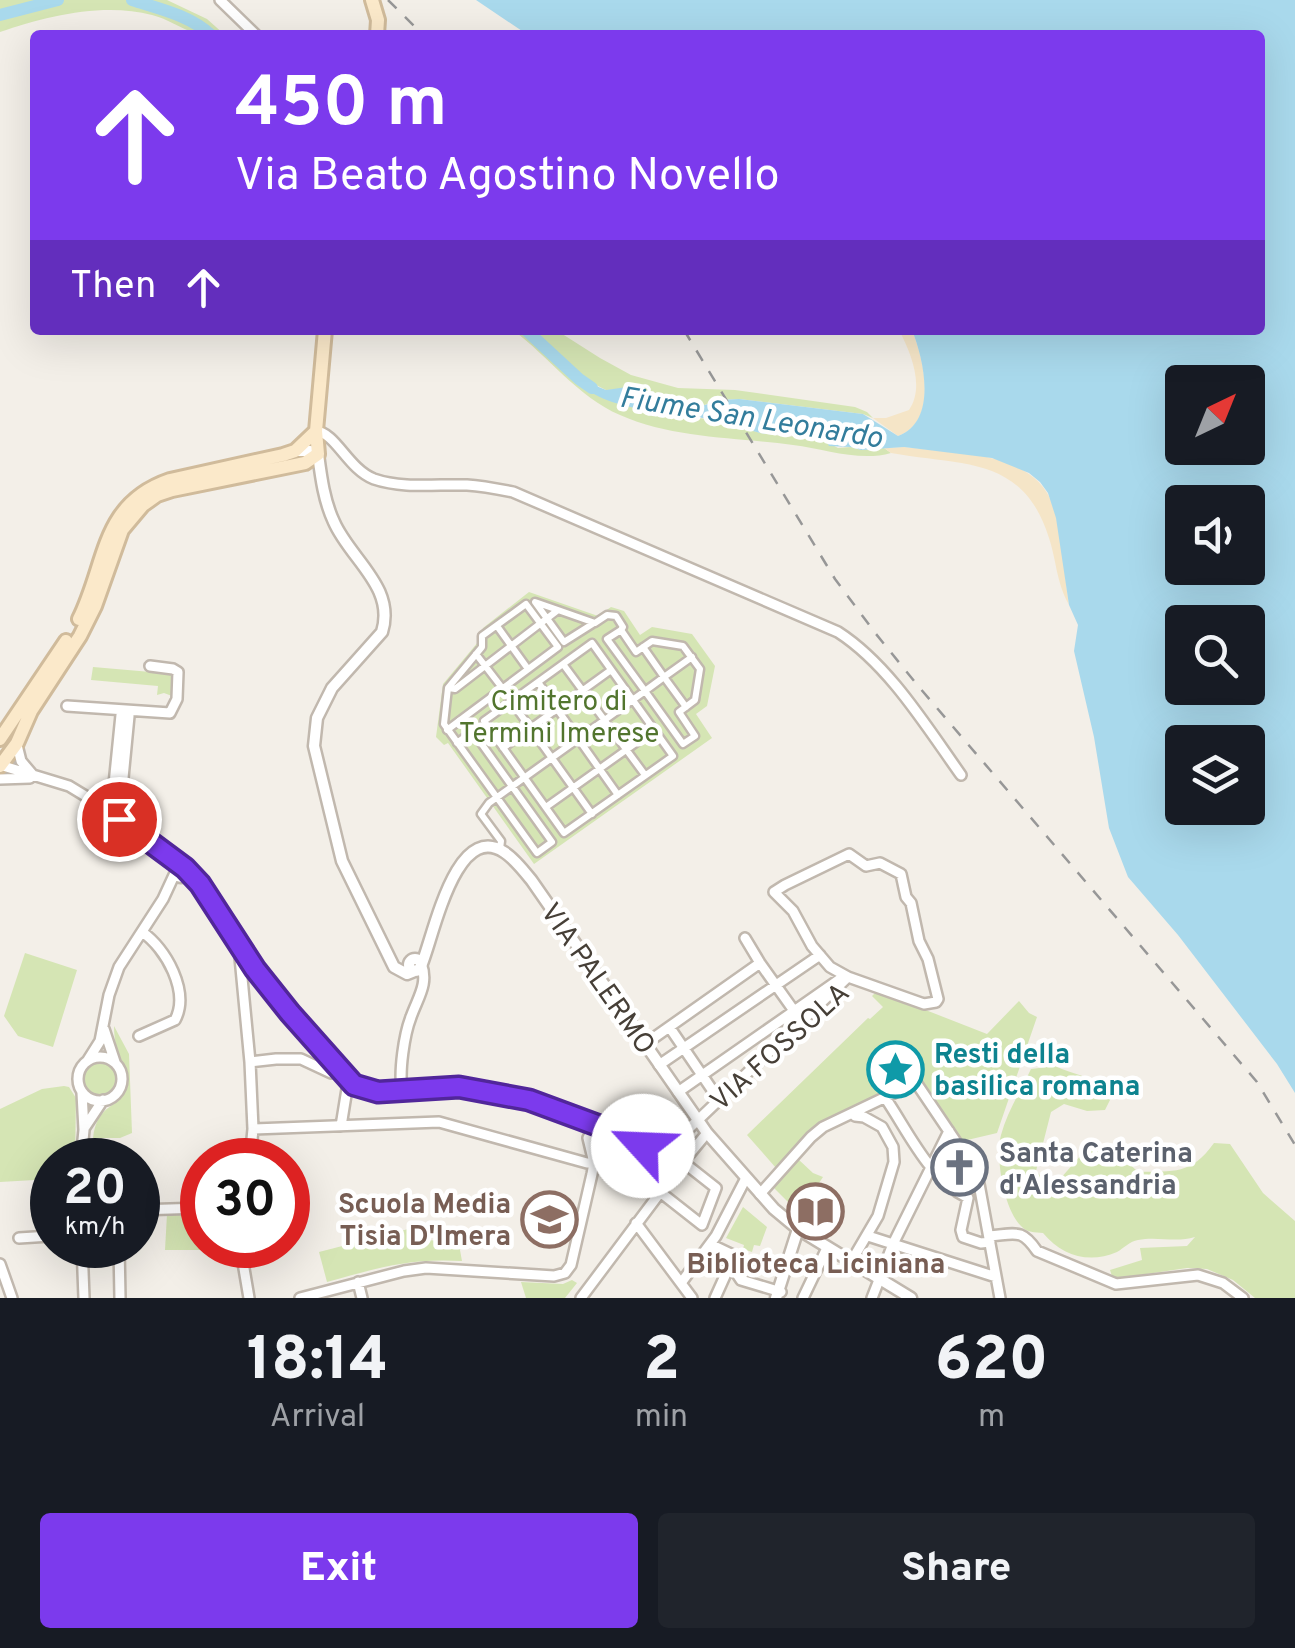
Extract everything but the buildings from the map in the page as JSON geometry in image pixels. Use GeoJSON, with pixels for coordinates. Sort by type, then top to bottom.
{"type":"FeatureCollection","features":[{"type":"Feature","properties":{"kind":"main road"},"geometry":{"type":"LineString","coordinates":[[372,0],[377,30]]}},
{"type":"Feature","properties":{"kind":"main road"},"geometry":{"type":"LineString","coordinates":[[0,739],[73,632],[113,525],[136,497],[170,480],[295,458],[304,463],[318,454],[316,431],[326,335]]}},
{"type":"Feature","properties":{"kind":"main road"},"geometry":{"type":"LineString","coordinates":[[0,766],[80,636],[122,530],[132,516],[157,496],[172,490],[295,458],[316,431]]}},
{"type":"Feature","properties":{"kind":"street"},"geometry":{"type":"LineString","coordinates":[[220,0],[251,30]]}},
{"type":"Feature","properties":{"kind":"street"},"geometry":{"type":"LineString","coordinates":[[316,431],[328,433],[349,462],[376,480],[486,486],[513,492],[838,632],[878,666],[961,775]]}},
{"type":"Feature","properties":{"kind":"street"},"geometry":{"type":"LineString","coordinates":[[318,454],[322,486],[333,521],[374,580],[385,609],[385,622],[382,632],[332,688],[318,718],[314,746],[342,862],[383,947],[397,961],[416,965]]}},
{"type":"Feature","properties":{"kind":"street"},"geometry":{"type":"LineString","coordinates":[[295,458],[322,486]]}},
{"type":"Feature","properties":{"kind":"street"},"geometry":{"type":"LineString","coordinates":[[447,730],[558,647],[534,602],[595,622]]}},
{"type":"Feature","properties":{"kind":"street"},"geometry":{"type":"LineString","coordinates":[[464,718],[552,842],[537,853],[447,730],[444,724],[448,688],[482,647],[482,636],[526,604],[564,642],[607,614],[616,616],[623,627],[607,639],[682,744],[695,736],[679,712],[695,700],[700,669],[683,646],[652,641],[636,652],[620,630]]}},
{"type":"Feature","properties":{"kind":"street"},"geometry":{"type":"LineString","coordinates":[[448,688],[455,688],[558,610]]}},
{"type":"Feature","properties":{"kind":"street"},"geometry":{"type":"LineString","coordinates":[[496,626],[528,670]]}},
{"type":"Feature","properties":{"kind":"street"},"geometry":{"type":"LineString","coordinates":[[592,643],[672,756],[564,834],[484,721],[563,664],[592,643]]}},
{"type":"Feature","properties":{"kind":"street"},"geometry":{"type":"LineString","coordinates":[[643,648],[686,707]]}},
{"type":"Feature","properties":{"kind":"street"},"geometry":{"type":"LineString","coordinates":[[476,654],[503,689]]}},
{"type":"Feature","properties":{"kind":"street"},"geometry":{"type":"LineString","coordinates":[[402,1090],[400,1078],[410,1018],[419,999],[416,965],[461,864],[471,852],[495,848],[500,841],[482,814],[489,803],[692,658]]}},
{"type":"Feature","properties":{"kind":"street"},"geometry":{"type":"LineString","coordinates":[[563,664],[645,775]]}},
{"type":"Feature","properties":{"kind":"street"},"geometry":{"type":"LineString","coordinates":[[66,706],[168,714],[176,700],[178,672],[150,666]]}},
{"type":"Feature","properties":{"kind":"street"},"geometry":{"type":"LineString","coordinates":[[504,748],[611,670]]}},
{"type":"Feature","properties":{"kind":"street"},"geometry":{"type":"LineString","coordinates":[[538,682],[618,795]]}},
{"type":"Feature","properties":{"kind":"street"},"geometry":{"type":"LineString","coordinates":[[511,702],[592,814]]}},
{"type":"Feature","properties":{"kind":"street"},"geometry":{"type":"LineString","coordinates":[[115,816],[120,715],[126,711]]}},
{"type":"Feature","properties":{"kind":"street"},"geometry":{"type":"LineString","coordinates":[[546,807],[654,730]]}},
{"type":"Feature","properties":{"kind":"street"},"geometry":{"type":"LineString","coordinates":[[457,743],[473,731]]}},
{"type":"Feature","properties":{"kind":"street"},"geometry":{"type":"LineString","coordinates":[[17,743],[21,761],[38,777]]}},
{"type":"Feature","properties":{"kind":"street"},"geometry":{"type":"LineString","coordinates":[[0,766],[69,786],[158,848],[204,891],[255,969],[339,1070],[362,1089],[378,1092],[459,1087],[529,1100],[657,1148]]}},
{"type":"Feature","properties":{"kind":"street"},"geometry":{"type":"LineString","coordinates":[[0,778],[38,777]]}},
{"type":"Feature","properties":{"kind":"street","name":"VIA PALERMO"},"geometry":{"type":"LineString","coordinates":[[495,848],[532,881],[678,1092],[693,1124],[704,1136],[798,1230],[911,1298]]}},
{"type":"Feature","properties":{"kind":"street","name":"VIA FOSSOLA"},"geometry":{"type":"LineString","coordinates":[[594,1163],[672,1144],[846,976],[924,1004],[938,998],[903,877],[880,863],[866,866],[850,854],[774,892],[793,911],[820,955]]}},
{"type":"Feature","properties":{"kind":"street"},"geometry":{"type":"LineString","coordinates":[[83,1138],[78,1075],[100,1041],[114,978],[124,957],[181,872]]}},
{"type":"Feature","properties":{"kind":"street"},"geometry":{"type":"LineString","coordinates":[[139,1036],[174,1020],[180,1010],[172,971],[152,938],[142,932]]}},
{"type":"Feature","properties":{"kind":"street"},"geometry":{"type":"LineString","coordinates":[[745,938],[802,1022]]}},
{"type":"Feature","properties":{"kind":"street"},"geometry":{"type":"LineString","coordinates":[[239,944],[252,1138]]}},
{"type":"Feature","properties":{"kind":"street"},"geometry":{"type":"LineString","coordinates":[[660,1066],[820,955],[830,967],[846,976],[678,1092]]}},
{"type":"Feature","properties":{"kind":"street"},"geometry":{"type":"LineString","coordinates":[[645,1044],[760,963]]}},
{"type":"Feature","properties":{"kind":"street"},"geometry":{"type":"LineString","coordinates":[[242,974],[248,966],[255,969]]}},
{"type":"Feature","properties":{"kind":"street"},"geometry":{"type":"LineString","coordinates":[[84,1130],[103,1100],[115,1094],[121,1083],[122,1076],[103,1027]]}},
{"type":"Feature","properties":{"kind":"street"},"geometry":{"type":"LineString","coordinates":[[670,1028],[718,1100]]}},
{"type":"Feature","properties":{"kind":"street"},"geometry":{"type":"LineString","coordinates":[[88,1060],[106,1058],[116,1064]]}},
{"type":"Feature","properties":{"kind":"street"},"geometry":{"type":"LineString","coordinates":[[250,1062],[301,1059],[331,1073],[339,1070]]}},
{"type":"Feature","properties":{"kind":"street"},"geometry":{"type":"LineString","coordinates":[[340,1126],[347,1089],[352,1083]]}},
{"type":"Feature","properties":{"kind":"street"},"geometry":{"type":"LineString","coordinates":[[760,1194],[823,1127],[913,1084],[918,1086],[977,1173],[1000,1298]]}},
{"type":"Feature","properties":{"kind":"street"},"geometry":{"type":"LineString","coordinates":[[82,1091],[91,1099],[103,1100]]}},
{"type":"Feature","properties":{"kind":"street"},"geometry":{"type":"LineString","coordinates":[[886,1098],[930,1166],[950,1188],[968,1198],[963,1237],[982,1243],[1023,1235],[1037,1251],[1108,1282],[1126,1285],[1198,1275],[1223,1284],[1243,1298]]}},
{"type":"Feature","properties":{"kind":"street"},"geometry":{"type":"LineString","coordinates":[[847,1117],[874,1121],[893,1147],[892,1168],[878,1216],[851,1262]]}},
{"type":"Feature","properties":{"kind":"street"},"geometry":{"type":"LineString","coordinates":[[253,1129],[439,1122],[594,1163]]}},
{"type":"Feature","properties":{"kind":"street"},"geometry":{"type":"LineString","coordinates":[[300,1298],[426,1268],[554,1276],[566,1273],[589,1196],[594,1163],[588,1138],[602,1126]]}},
{"type":"Feature","properties":{"kind":"street"},"geometry":{"type":"LineString","coordinates":[[872,1298],[893,1244],[949,1132]]}},
{"type":"Feature","properties":{"kind":"street"},"geometry":{"type":"LineString","coordinates":[[581,1298],[704,1136]]}},
{"type":"Feature","properties":{"kind":"street"},"geometry":{"type":"LineString","coordinates":[[636,1154],[642,1150],[640,1141]]}},
{"type":"Feature","properties":{"kind":"street"},"geometry":{"type":"LineString","coordinates":[[660,1192],[702,1225],[716,1188],[683,1162]]}},
{"type":"Feature","properties":{"kind":"street"},"geometry":{"type":"LineString","coordinates":[[681,1283],[710,1244],[746,1178]]}},
{"type":"Feature","properties":{"kind":"street"},"geometry":{"type":"LineString","coordinates":[[636,1223],[692,1298]]}},
{"type":"Feature","properties":{"kind":"street"},"geometry":{"type":"LineString","coordinates":[[782,1294],[798,1230]]}},
{"type":"Feature","properties":{"kind":"street"},"geometry":{"type":"LineString","coordinates":[[868,1236],[996,1277]]}},
{"type":"Feature","properties":{"kind":"street"},"geometry":{"type":"LineString","coordinates":[[20,1238],[30,1237]]}},
{"type":"Feature","properties":{"kind":"street"},"geometry":{"type":"LineString","coordinates":[[710,1244],[731,1254],[715,1298]]}},
{"type":"Feature","properties":{"kind":"street"},"geometry":{"type":"LineString","coordinates":[[728,1268],[735,1270],[741,1280],[804,1298],[828,1248]]}},
{"type":"Feature","properties":{"kind":"street"},"geometry":{"type":"LineString","coordinates":[[0,1266],[12,1298]]}},
{"type":"Feature","properties":{"kind":"street"},"geometry":{"type":"LineString","coordinates":[[83,1268],[84,1298]]}},
{"type":"Feature","properties":{"kind":"street"},"geometry":{"type":"LineString","coordinates":[[119,1268],[120,1298]]}},
{"type":"Feature","properties":{"kind":"street"},"geometry":{"type":"LineString","coordinates":[[244,1268],[249,1298]]}},
{"type":"Feature","properties":{"kind":"street"},"geometry":{"type":"LineString","coordinates":[[358,1282],[362,1298]]}},
{"type":"Feature","properties":{"kind":"street"},"geometry":{"type":"LineString","coordinates":[[1123,1298],[1126,1285]]}},
{"type":"Feature","properties":{"kind":"green space"},"geometry":{"type":"Polygon","coordinates":[[[0,0],[167,0],[207,19],[219,30],[189,30],[134,11],[95,10],[0,32],[0,0]]]}},
{"type":"Feature","properties":{"kind":"green space"},"geometry":{"type":"Polygon","coordinates":[[[519,335],[564,335],[631,375],[678,388],[735,390],[855,407],[873,418],[739,399],[698,407],[658,399],[635,389],[606,390],[586,380],[582,386],[682,416],[724,421],[760,433],[814,435],[838,448],[884,448],[891,453],[855,455],[683,433],[641,423],[591,398],[519,335]]]}},
{"type":"Feature","properties":{"kind":"green space","name":"Cimitero di Termini Imerese"},"geometry":{"type":"Polygon","coordinates":[[[529,592],[598,616],[611,607],[624,611],[640,635],[652,627],[692,634],[715,666],[707,706],[696,714],[712,738],[534,864],[448,743],[444,745],[436,737],[443,684],[478,642],[483,628],[529,592]]]}},
{"type":"Feature","properties":{"kind":"green space"},"geometry":{"type":"Polygon","coordinates":[[[93,667],[174,674],[172,696],[157,695],[158,686],[91,680],[93,667]]]}},
{"type":"Feature","properties":{"kind":"green space"},"geometry":{"type":"Polygon","coordinates":[[[25,953],[77,970],[53,1047],[18,1036],[4,1016],[25,953]]]}},
{"type":"Feature","properties":{"kind":"green space"},"geometry":{"type":"Polygon","coordinates":[[[877,991],[987,1034],[1019,1001],[1037,1017],[997,1133],[963,1141],[918,1074],[820,1122],[776,1168],[747,1135],[883,1007],[872,996],[877,991]]]}},
{"type":"Feature","properties":{"kind":"green space"},"geometry":{"type":"Polygon","coordinates":[[[114,1026],[129,1054],[132,1133],[120,1138],[93,1138],[99,1118],[127,1088],[128,1078],[117,1050],[114,1026]]]}},
{"type":"Feature","properties":{"kind":"green space"},"geometry":{"type":"Polygon","coordinates":[[[100,1061],[112,1067],[118,1079],[112,1091],[100,1097],[88,1091],[82,1079],[88,1067],[100,1061]]]}},
{"type":"Feature","properties":{"kind":"green space"},"geometry":{"type":"Polygon","coordinates":[[[1055,1066],[1114,1092],[1105,1110],[1087,1111],[1064,1104],[1051,1112],[1036,1171],[1052,1188],[1082,1154],[1098,1145],[1118,1153],[1138,1172],[1162,1172],[1189,1166],[1214,1143],[1230,1144],[1263,1193],[1295,1221],[1295,1298],[1255,1298],[1233,1280],[1207,1269],[1187,1268],[1113,1279],[1110,1270],[1142,1260],[1140,1248],[1187,1246],[1195,1237],[1138,1240],[1107,1256],[1086,1257],[1067,1252],[1043,1233],[1023,1228],[1010,1208],[1002,1183],[1001,1135],[1031,1069],[1055,1066]]]}},
{"type":"Feature","properties":{"kind":"green space"},"geometry":{"type":"Polygon","coordinates":[[[69,1087],[76,1098],[75,1138],[30,1138],[30,1180],[0,1182],[0,1109],[42,1089],[69,1087]]]}},
{"type":"Feature","properties":{"kind":"green space"},"geometry":{"type":"Polygon","coordinates":[[[798,1159],[823,1177],[799,1213],[774,1188],[798,1159]]]}},
{"type":"Feature","properties":{"kind":"green space"},"geometry":{"type":"Polygon","coordinates":[[[743,1207],[767,1227],[760,1246],[754,1245],[752,1252],[726,1238],[743,1207]]]}},
{"type":"Feature","properties":{"kind":"green space"},"geometry":{"type":"Polygon","coordinates":[[[167,1214],[180,1214],[180,1250],[165,1250],[167,1214]]]}},
{"type":"Feature","properties":{"kind":"green space"},"geometry":{"type":"Polygon","coordinates":[[[416,1227],[419,1239],[458,1239],[462,1261],[409,1263],[327,1282],[319,1252],[416,1227]]]}},
{"type":"Feature","properties":{"kind":"green space"},"geometry":{"type":"Polygon","coordinates":[[[572,1280],[577,1283],[565,1298],[526,1298],[521,1282],[563,1284],[572,1280]]]}},
{"type":"Feature","properties":{"kind":"sand"},"geometry":{"type":"Polygon","coordinates":[[[901,335],[914,335],[921,357],[924,404],[911,428],[898,436],[873,418],[909,410],[914,401],[916,381],[901,335]]]}},
{"type":"Feature","properties":{"kind":"sand"},"geometry":{"type":"Polygon","coordinates":[[[884,448],[990,458],[1029,474],[1053,506],[1069,605],[1049,538],[1038,511],[1023,492],[987,469],[891,453],[884,448]]]}},
{"type":"Feature","properties":{"kind":"water"},"geometry":{"type":"Polygon","coordinates":[[[476,0],[1295,0],[1295,1093],[1178,935],[1128,877],[1109,828],[1074,651],[1078,625],[1069,605],[1056,518],[1040,482],[1029,473],[992,458],[904,447],[861,450],[829,446],[810,437],[760,433],[723,421],[644,410],[603,398],[588,390],[579,379],[606,390],[627,387],[689,406],[739,399],[863,414],[898,436],[919,417],[925,389],[914,335],[1265,335],[1265,30],[521,30],[476,0]]]}},
{"type":"Feature","properties":{"kind":"waterway","name":"Fiume San Leonardo"},"geometry":{"type":"LineString","coordinates":[[0,15],[58,0]]}},
{"type":"Feature","properties":{"kind":"waterway","name":"Fiume San Leonardo"},"geometry":{"type":"LineString","coordinates":[[132,0],[184,18],[205,30]]}},
{"type":"Feature","properties":{"kind":"waterway","name":"Fiume San Leonardo"},"geometry":{"type":"LineString","coordinates":[[531,335],[592,388]]}},
{"type":"Feature","properties":{"kind":"railway"},"geometry":{"type":"LineString","coordinates":[[388,0],[418,30]]}},
{"type":"Feature","properties":{"kind":"railway"},"geometry":{"type":"LineString","coordinates":[[687,335],[835,579],[876,634],[1257,1082],[1295,1145]]}},
{"type":"Feature","properties":{"kind":"place","name":"Resti della basilica romana"},"geometry":{"type":"Point","coordinates":[895,1069]}},
{"type":"Feature","properties":{"kind":"place","name":"Santa Caterina d'Alessandria"},"geometry":{"type":"Point","coordinates":[960,1168]}},
{"type":"Feature","properties":{"kind":"place","name":"Biblioteca Liciniana"},"geometry":{"type":"Point","coordinates":[816,1212]}},
{"type":"Feature","properties":{"kind":"place","name":"Scuola Media Tisia D'Imera"},"geometry":{"type":"Point","coordinates":[550,1219]}},
{"type":"Feature","properties":{"kind":"route"},"geometry":{"type":"LineString","coordinates":[[119,819],[185,868],[200,884],[255,969],[354,1085],[378,1092],[454,1086],[529,1100],[640,1141],[643,1146]]}}]}
